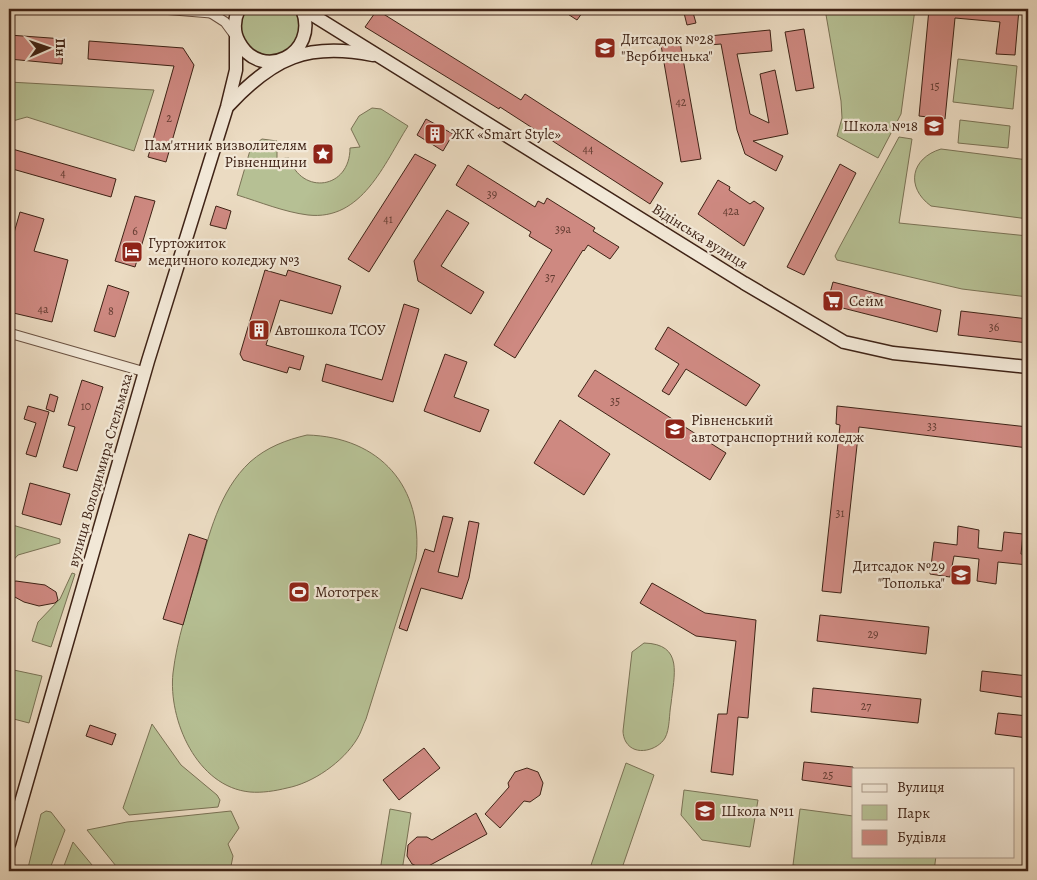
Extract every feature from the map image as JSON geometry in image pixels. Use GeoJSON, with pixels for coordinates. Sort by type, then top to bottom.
{"type":"FeatureCollection","features":[{"type":"Feature","properties":{"kind":"main road","name":"вулиця Володимира Стельмаха"},"geometry":{"type":"LineString","coordinates":[[9,844],[145,372],[227,107],[236,70],[235,20],[239,9]]}},
{"type":"Feature","properties":{"kind":"main road"},"geometry":{"type":"LineString","coordinates":[[236,38],[250,56],[272,62],[283,60],[299,47],[304,38],[306,28],[302,9]]}},
{"type":"Feature","properties":{"kind":"main road","name":"Відінська вулиця"},"geometry":{"type":"LineString","coordinates":[[302,9],[844,342],[893,353],[1028,368]]}},
{"type":"Feature","properties":{"kind":"main road","name":"Відінська вулиця"},"geometry":{"type":"LineString","coordinates":[[283,60],[322,51],[354,52],[381,57]]}},
{"type":"Feature","properties":{"kind":"main road","name":"вулиця Володимира Стельмаха"},"geometry":{"type":"LineString","coordinates":[[227,107],[251,81],[283,60]]}},
{"type":"Feature","properties":{"kind":"street"},"geometry":{"type":"LineString","coordinates":[[162,9],[211,13],[225,9]]}},
{"type":"Feature","properties":{"kind":"street"},"geometry":{"type":"LineString","coordinates":[[211,13],[226,22],[236,38]]}},
{"type":"Feature","properties":{"kind":"street"},"geometry":{"type":"LineString","coordinates":[[9,332],[145,372]]}},
{"type":"Feature","properties":{"kind":"green space"},"geometry":{"type":"Polygon","coordinates":[[[247,9],[293,9],[298,18],[299,28],[298,35],[291,47],[281,54],[270,55],[258,52],[249,46],[243,36],[241,23],[247,9]]]}},
{"type":"Feature","properties":{"kind":"green space"},"geometry":{"type":"Polygon","coordinates":[[[825,9],[915,9],[901,114],[878,158],[837,136],[842,118],[841,101],[825,9]]]}},
{"type":"Feature","properties":{"kind":"green space"},"geometry":{"type":"Polygon","coordinates":[[[958,59],[1017,66],[1013,109],[953,102],[958,59]]]}},
{"type":"Feature","properties":{"kind":"green space"},"geometry":{"type":"Polygon","coordinates":[[[9,82],[154,90],[134,151],[27,117],[9,122],[9,82]]]}},
{"type":"Feature","properties":{"kind":"green space"},"geometry":{"type":"Polygon","coordinates":[[[372,108],[381,109],[408,126],[369,187],[343,209],[327,214],[299,214],[237,195],[251,147],[262,139],[277,141],[277,159],[289,158],[295,170],[304,178],[324,183],[334,179],[342,172],[348,162],[350,148],[360,147],[351,129],[359,116],[372,108]]]}},
{"type":"Feature","properties":{"kind":"green space"},"geometry":{"type":"Polygon","coordinates":[[[960,120],[1010,126],[1008,148],[958,143],[960,120]]]}},
{"type":"Feature","properties":{"kind":"green space"},"geometry":{"type":"Polygon","coordinates":[[[899,137],[912,139],[899,223],[1028,236],[1028,297],[962,289],[837,260],[835,256],[839,248],[899,137]]]}},
{"type":"Feature","properties":{"kind":"green space"},"geometry":{"type":"Polygon","coordinates":[[[941,149],[1028,160],[1028,219],[931,206],[917,190],[915,174],[923,159],[941,149]]]}},
{"type":"Feature","properties":{"kind":"green space","name":"Мототрек"},"geometry":{"type":"Polygon","coordinates":[[[307,435],[333,438],[356,445],[376,456],[392,471],[404,489],[413,510],[417,533],[416,559],[366,719],[351,748],[336,763],[307,781],[278,790],[250,792],[231,787],[215,778],[201,765],[190,748],[181,730],[175,711],[173,673],[175,660],[183,623],[211,529],[230,486],[250,462],[263,452],[284,442],[307,435]]]}},
{"type":"Feature","properties":{"kind":"green space"},"geometry":{"type":"Polygon","coordinates":[[[9,524],[60,539],[60,543],[18,555],[9,565],[9,524]]]}},
{"type":"Feature","properties":{"kind":"green space"},"geometry":{"type":"Polygon","coordinates":[[[72,573],[75,574],[51,647],[32,641],[38,622],[60,599],[72,573]]]}},
{"type":"Feature","properties":{"kind":"green space"},"geometry":{"type":"Polygon","coordinates":[[[644,643],[666,649],[671,655],[674,663],[674,682],[669,726],[665,738],[657,746],[640,750],[630,747],[626,742],[623,731],[632,652],[644,643]]]}},
{"type":"Feature","properties":{"kind":"green space"},"geometry":{"type":"Polygon","coordinates":[[[9,669],[42,676],[29,723],[10,718],[14,703],[9,701],[9,669]]]}},
{"type":"Feature","properties":{"kind":"green space"},"geometry":{"type":"Polygon","coordinates":[[[152,724],[181,765],[217,795],[220,800],[218,807],[129,815],[123,808],[152,724]]]}},
{"type":"Feature","properties":{"kind":"green space"},"geometry":{"type":"Polygon","coordinates":[[[626,763],[654,775],[621,871],[589,871],[626,763]]]}},
{"type":"Feature","properties":{"kind":"green space"},"geometry":{"type":"Polygon","coordinates":[[[684,790],[758,800],[750,847],[702,840],[681,815],[684,790]]]}},
{"type":"Feature","properties":{"kind":"green space"},"geometry":{"type":"Polygon","coordinates":[[[390,809],[411,813],[402,871],[380,871],[390,809]]]}},
{"type":"Feature","properties":{"kind":"green space"},"geometry":{"type":"Polygon","coordinates":[[[800,809],[852,816],[852,858],[936,858],[934,871],[837,871],[793,865],[800,809]]]}},
{"type":"Feature","properties":{"kind":"green space"},"geometry":{"type":"Polygon","coordinates":[[[46,811],[51,812],[65,830],[49,871],[29,871],[28,868],[41,814],[46,811]]]}},
{"type":"Feature","properties":{"kind":"green space"},"geometry":{"type":"Polygon","coordinates":[[[231,811],[239,828],[228,844],[233,856],[230,871],[120,871],[87,830],[127,822],[231,811]]]}},
{"type":"Feature","properties":{"kind":"green space"},"geometry":{"type":"Polygon","coordinates":[[[73,842],[97,871],[62,871],[73,842]]]}},
{"type":"Feature","properties":{"kind":"building"},"geometry":{"type":"Polygon","coordinates":[[[560,9],[585,9],[577,20],[560,9]]]}},
{"type":"Feature","properties":{"kind":"building"},"geometry":{"type":"Polygon","coordinates":[[[683,9],[692,9],[696,23],[687,25],[683,9]]]}},
{"type":"Feature","properties":{"kind":"building"},"geometry":{"type":"Polygon","coordinates":[[[929,9],[1019,9],[1015,55],[996,54],[1000,22],[955,18],[945,119],[919,116],[929,9]]]}},
{"type":"Feature","properties":{"kind":"building"},"geometry":{"type":"Polygon","coordinates":[[[377,10],[521,100],[525,94],[663,183],[650,204],[500,107],[499,109],[365,27],[377,10]]]}},
{"type":"Feature","properties":{"kind":"building"},"geometry":{"type":"Polygon","coordinates":[[[804,29],[814,88],[796,91],[785,32],[804,29]]]}},
{"type":"Feature","properties":{"kind":"building"},"geometry":{"type":"Polygon","coordinates":[[[770,30],[772,51],[737,54],[750,114],[769,123],[760,74],[775,70],[788,134],[753,141],[783,156],[776,171],[745,154],[737,130],[721,44],[709,45],[709,36],[770,30]]]}},
{"type":"Feature","properties":{"kind":"building"},"geometry":{"type":"Polygon","coordinates":[[[9,35],[64,39],[62,64],[9,59],[9,35]]]}},
{"type":"Feature","properties":{"kind":"building"},"geometry":{"type":"Polygon","coordinates":[[[89,41],[183,48],[194,65],[166,162],[148,157],[174,66],[88,59],[89,41]]]}},
{"type":"Feature","properties":{"kind":"building"},"geometry":{"type":"Polygon","coordinates":[[[680,42],[701,159],[681,162],[661,45],[680,42]]]}},
{"type":"Feature","properties":{"kind":"building","name":"ЖК «Smart Style»"},"geometry":{"type":"Polygon","coordinates":[[[426,119],[453,134],[443,151],[417,135],[426,119]]]}},
{"type":"Feature","properties":{"kind":"building"},"geometry":{"type":"Polygon","coordinates":[[[9,148],[116,179],[111,197],[9,168],[9,148]]]}},
{"type":"Feature","properties":{"kind":"building"},"geometry":{"type":"Polygon","coordinates":[[[415,154],[436,165],[369,272],[348,259],[415,154]]]}},
{"type":"Feature","properties":{"kind":"building"},"geometry":{"type":"Polygon","coordinates":[[[840,164],[856,173],[804,275],[787,267],[840,164]]]}},
{"type":"Feature","properties":{"kind":"building"},"geometry":{"type":"Polygon","coordinates":[[[468,165],[535,207],[538,201],[544,204],[547,198],[595,228],[593,231],[619,247],[610,259],[588,245],[583,250],[515,358],[494,345],[552,250],[529,236],[531,232],[456,185],[468,165]]]}},
{"type":"Feature","properties":{"kind":"building"},"geometry":{"type":"Polygon","coordinates":[[[718,180],[730,187],[729,190],[750,204],[754,201],[764,208],[744,246],[698,214],[718,180]]]}},
{"type":"Feature","properties":{"kind":"building"},"geometry":{"type":"Polygon","coordinates":[[[135,196],[155,201],[135,267],[115,261],[135,196]]]}},
{"type":"Feature","properties":{"kind":"building"},"geometry":{"type":"Polygon","coordinates":[[[216,206],[231,211],[226,229],[210,225],[216,206]]]}},
{"type":"Feature","properties":{"kind":"building"},"geometry":{"type":"Polygon","coordinates":[[[447,210],[469,223],[441,266],[484,292],[471,314],[418,281],[414,261],[447,210]]]}},
{"type":"Feature","properties":{"kind":"building"},"geometry":{"type":"Polygon","coordinates":[[[20,212],[44,219],[34,251],[68,260],[52,322],[9,312],[9,250],[20,212]]]}},
{"type":"Feature","properties":{"kind":"building","name":"Автошкола ТСОУ"},"geometry":{"type":"Polygon","coordinates":[[[265,270],[286,276],[288,270],[341,286],[332,314],[280,300],[266,345],[304,356],[300,370],[289,367],[287,373],[243,360],[240,354],[265,270]]]}},
{"type":"Feature","properties":{"kind":"building"},"geometry":{"type":"Polygon","coordinates":[[[833,282],[941,310],[937,332],[827,304],[833,282]]]}},
{"type":"Feature","properties":{"kind":"building"},"geometry":{"type":"Polygon","coordinates":[[[108,285],[129,292],[115,337],[94,331],[108,285]]]}},
{"type":"Feature","properties":{"kind":"building"},"geometry":{"type":"Polygon","coordinates":[[[404,304],[419,309],[393,402],[322,381],[326,364],[382,380],[404,304]]]}},
{"type":"Feature","properties":{"kind":"building"},"geometry":{"type":"Polygon","coordinates":[[[961,311],[1028,319],[1028,343],[958,335],[961,311]]]}},
{"type":"Feature","properties":{"kind":"building"},"geometry":{"type":"Polygon","coordinates":[[[668,327],[760,385],[746,406],[686,369],[669,395],[662,391],[679,364],[655,349],[668,327]]]}},
{"type":"Feature","properties":{"kind":"building"},"geometry":{"type":"Polygon","coordinates":[[[445,354],[467,362],[454,397],[489,410],[480,432],[424,411],[445,354]]]}},
{"type":"Feature","properties":{"kind":"building"},"geometry":{"type":"Polygon","coordinates":[[[595,370],[726,453],[710,480],[578,396],[595,370]]]}},
{"type":"Feature","properties":{"kind":"building"},"geometry":{"type":"Polygon","coordinates":[[[82,380],[103,387],[77,471],[63,467],[75,427],[68,425],[82,380]]]}},
{"type":"Feature","properties":{"kind":"building"},"geometry":{"type":"Polygon","coordinates":[[[50,394],[58,397],[54,412],[46,409],[50,394]]]}},
{"type":"Feature","properties":{"kind":"building"},"geometry":{"type":"Polygon","coordinates":[[[28,406],[49,412],[36,457],[26,454],[36,423],[24,419],[28,406]]]}},
{"type":"Feature","properties":{"kind":"building"},"geometry":{"type":"Polygon","coordinates":[[[837,406],[1028,427],[1028,448],[859,427],[841,593],[822,591],[840,425],[836,424],[837,406]]]}},
{"type":"Feature","properties":{"kind":"building"},"geometry":{"type":"Polygon","coordinates":[[[560,420],[610,454],[584,495],[534,463],[560,420]]]}},
{"type":"Feature","properties":{"kind":"building"},"geometry":{"type":"Polygon","coordinates":[[[30,483],[70,494],[61,525],[22,514],[30,483]]]}},
{"type":"Feature","properties":{"kind":"building"},"geometry":{"type":"Polygon","coordinates":[[[443,516],[453,518],[438,572],[458,577],[469,521],[479,523],[469,578],[462,599],[421,588],[407,631],[399,628],[425,549],[434,552],[443,516]]]}},
{"type":"Feature","properties":{"kind":"building"},"geometry":{"type":"Polygon","coordinates":[[[958,526],[979,530],[978,548],[1002,551],[1004,532],[1023,534],[1021,554],[1028,555],[1028,565],[998,562],[996,584],[977,581],[979,559],[954,556],[950,577],[930,574],[934,542],[957,545],[958,526]]]}},
{"type":"Feature","properties":{"kind":"building"},"geometry":{"type":"Polygon","coordinates":[[[189,534],[207,540],[183,625],[163,619],[189,534]]]}},
{"type":"Feature","properties":{"kind":"building"},"geometry":{"type":"Polygon","coordinates":[[[16,581],[45,585],[56,592],[58,600],[55,603],[39,606],[24,602],[13,596],[9,590],[9,583],[16,581]]]}},
{"type":"Feature","properties":{"kind":"building"},"geometry":{"type":"Polygon","coordinates":[[[652,583],[705,613],[756,620],[748,718],[738,717],[733,775],[711,772],[718,714],[727,714],[736,641],[696,636],[640,603],[652,583]]]}},
{"type":"Feature","properties":{"kind":"building"},"geometry":{"type":"Polygon","coordinates":[[[820,615],[929,627],[926,654],[817,641],[820,615]]]}},
{"type":"Feature","properties":{"kind":"building"},"geometry":{"type":"Polygon","coordinates":[[[982,671],[1028,676],[1028,698],[980,691],[982,671]]]}},
{"type":"Feature","properties":{"kind":"building"},"geometry":{"type":"Polygon","coordinates":[[[813,688],[921,699],[918,723],[811,712],[813,688]]]}},
{"type":"Feature","properties":{"kind":"building"},"geometry":{"type":"Polygon","coordinates":[[[998,713],[1028,716],[1028,738],[995,734],[998,713]]]}},
{"type":"Feature","properties":{"kind":"building"},"geometry":{"type":"Polygon","coordinates":[[[90,725],[116,734],[112,745],[86,736],[90,725]]]}},
{"type":"Feature","properties":{"kind":"building"},"geometry":{"type":"Polygon","coordinates":[[[424,748],[440,768],[399,800],[383,780],[424,748]]]}},
{"type":"Feature","properties":{"kind":"building"},"geometry":{"type":"Polygon","coordinates":[[[804,762],[853,767],[852,787],[802,780],[804,762]]]}},
{"type":"Feature","properties":{"kind":"building"},"geometry":{"type":"Polygon","coordinates":[[[527,768],[538,772],[543,783],[540,795],[530,802],[524,801],[500,828],[485,814],[509,787],[508,783],[515,772],[527,768]]]}},
{"type":"Feature","properties":{"kind":"building"},"geometry":{"type":"Polygon","coordinates":[[[476,813],[487,834],[423,869],[412,864],[407,856],[408,845],[417,837],[427,837],[432,840],[476,813]]]}},
{"type":"Feature","properties":{"kind":"place","name":"Дитсадок №28 \"Вербиченька\""},"geometry":{"type":"Point","coordinates":[605,48]}},
{"type":"Feature","properties":{"kind":"place","name":"Школа №18"},"geometry":{"type":"Point","coordinates":[934,126]}},
{"type":"Feature","properties":{"kind":"place","name":"ЖК «Smart Style»"},"geometry":{"type":"Point","coordinates":[435,134]}},
{"type":"Feature","properties":{"kind":"place","name":"Пам'ятник визволителям Рівненщини"},"geometry":{"type":"Point","coordinates":[323,154]}},
{"type":"Feature","properties":{"kind":"place","name":"Гуртожиток медичного коледжу №3"},"geometry":{"type":"Point","coordinates":[132,252]}},
{"type":"Feature","properties":{"kind":"place","name":"Сейм"},"geometry":{"type":"Point","coordinates":[833,301]}},
{"type":"Feature","properties":{"kind":"place","name":"Автошкола ТСОУ"},"geometry":{"type":"Point","coordinates":[259,330]}},
{"type":"Feature","properties":{"kind":"place","name":"Рівненський автотранспортний коледж"},"geometry":{"type":"Point","coordinates":[675,429]}},
{"type":"Feature","properties":{"kind":"place","name":"Дитсадок №29 \"Тополька\""},"geometry":{"type":"Point","coordinates":[961,575]}},
{"type":"Feature","properties":{"kind":"place","name":"Мототрек"},"geometry":{"type":"Point","coordinates":[299,592]}},
{"type":"Feature","properties":{"kind":"place","name":"Школа №11"},"geometry":{"type":"Point","coordinates":[705,811]}}]}
